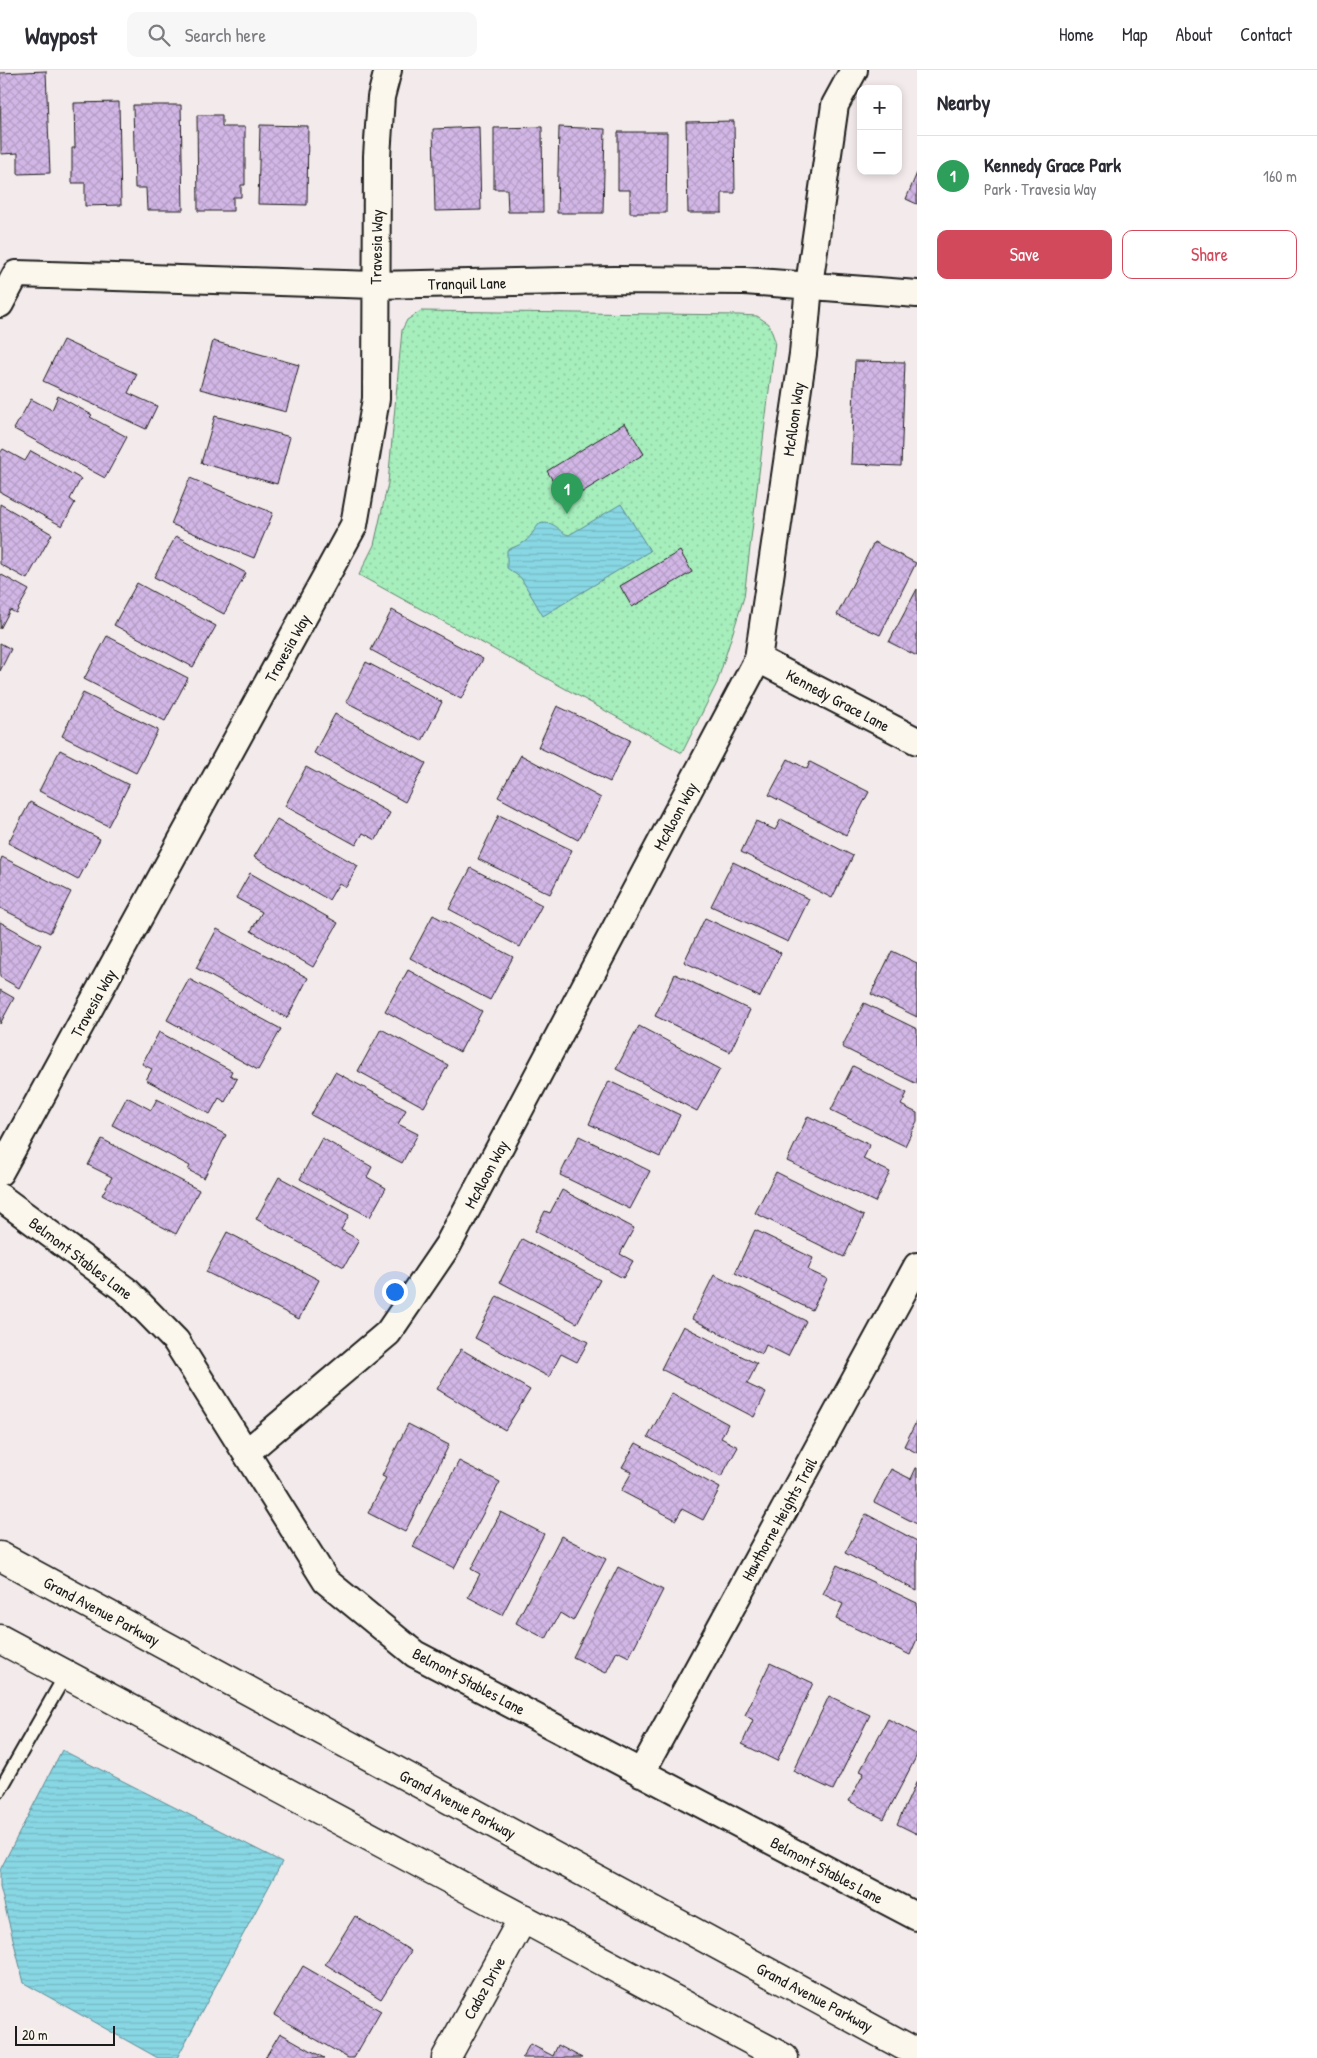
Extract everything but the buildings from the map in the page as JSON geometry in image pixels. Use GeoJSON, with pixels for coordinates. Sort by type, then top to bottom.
{"type":"FeatureCollection","features":[{"type":"Feature","properties":{"kind":"street","name":"Travesia Way"},"geometry":{"type":"LineString","coordinates":[[0,1172],[354,525],[376,399],[376,156],[381,97],[388,70]]}},
{"type":"Feature","properties":{"kind":"street","name":"McAloon Way"},"geometry":{"type":"LineString","coordinates":[[247,1452],[388,1333],[448,1245],[758,659],[803,354],[809,285],[835,105],[854,70]]}},
{"type":"Feature","properties":{"kind":"street","name":"Tranquil Lane"},"geometry":{"type":"LineString","coordinates":[[0,304],[16,274],[375,285],[614,280],[744,281],[917,294]]}},
{"type":"Feature","properties":{"kind":"street","name":"Kennedy Grace Lane"},"geometry":{"type":"LineString","coordinates":[[758,659],[917,742]]}},
{"type":"Feature","properties":{"kind":"street","name":"Belmont Stables Lane"},"geometry":{"type":"LineString","coordinates":[[0,1197],[127,1290],[176,1341],[247,1452],[326,1582],[415,1654],[917,1917]]}},
{"type":"Feature","properties":{"kind":"street","name":"Hawthorne Heights Trail"},"geometry":{"type":"LineString","coordinates":[[641,1773],[917,1266]]}},
{"type":"Feature","properties":{"kind":"street","name":"Grand Avenue Parkway"},"geometry":{"type":"LineString","coordinates":[[0,1556],[917,2053]]}},
{"type":"Feature","properties":{"kind":"street"},"geometry":{"type":"LineString","coordinates":[[0,1639],[784,2058]]}},
{"type":"Feature","properties":{"kind":"street","name":"Cadoz Drive"},"geometry":{"type":"LineString","coordinates":[[446,2058],[523,1918]]}},
{"type":"Feature","properties":{"kind":"lane"},"geometry":{"type":"LineString","coordinates":[[0,1790],[66,1674]]}},
{"type":"Feature","properties":{"kind":"green space"},"geometry":{"type":"Polygon","coordinates":[[[421,311],[739,315],[757,316],[769,324],[775,341],[744,597],[717,683],[682,753],[359,575],[374,545],[388,483],[402,330],[407,320],[421,311]]]}},
{"type":"Feature","properties":{"kind":"water"},"geometry":{"type":"Polygon","coordinates":[[[621,504],[650,551],[543,616],[521,578],[507,568],[507,550],[526,541],[539,524],[553,525],[569,535],[621,504]]]}},
{"type":"Feature","properties":{"kind":"water"},"geometry":{"type":"Polygon","coordinates":[[[62,1750],[282,1862],[177,2058],[158,2058],[24,1983],[0,1887],[0,1870],[62,1750]]]}},
{"type":"Feature","properties":{"kind":"place","name":"Kennedy Grace Park"},"geometry":{"type":"Point","coordinates":[567,514]}}]}
